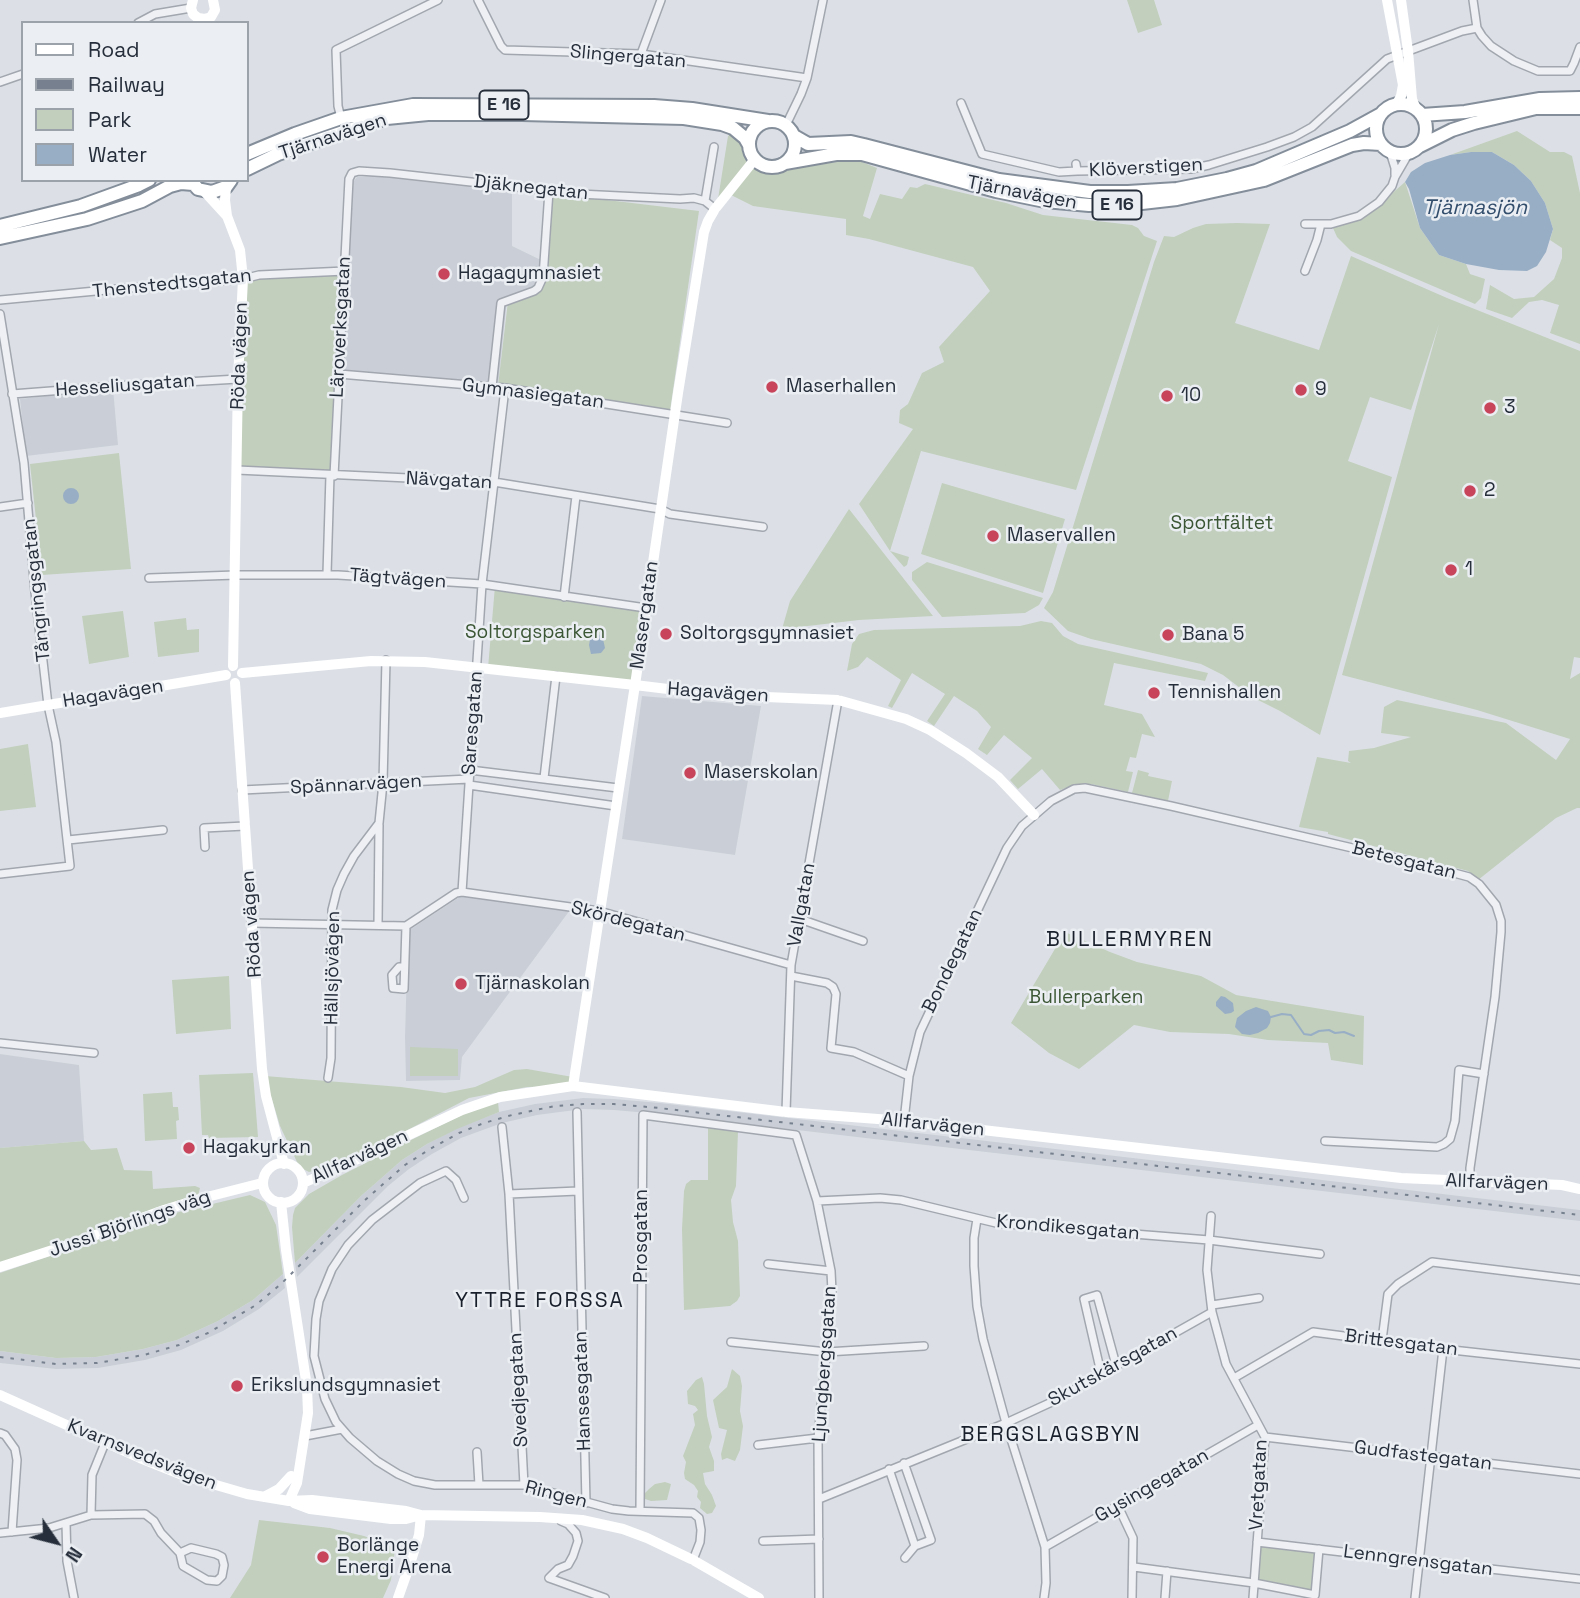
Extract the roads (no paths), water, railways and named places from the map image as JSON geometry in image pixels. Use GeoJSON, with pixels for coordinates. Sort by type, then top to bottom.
{"type":"FeatureCollection","features":[{"type":"Feature","properties":{"kind":"highway"},"geometry":{"type":"LineString","coordinates":[[1419,112],[1465,112],[1541,99],[1580,98]]}},
{"type":"Feature","properties":{"kind":"highway"},"geometry":{"type":"LineString","coordinates":[[1414,150],[1426,134],[1425,121],[1419,112],[1409,105],[1397,104],[1388,107],[1377,121],[1376,129],[1385,148],[1399,154],[1414,150],[1452,130],[1474,123],[1536,108],[1580,108]]}},
{"type":"Feature","properties":{"kind":"highway","name":"Tjärnavägen"},"geometry":{"type":"LineString","coordinates":[[248,154],[341,118],[413,105],[680,108],[780,122],[808,144],[844,142],[864,145],[999,180],[1090,192],[1128,192],[1177,189],[1256,171],[1350,131],[1381,114]]}},
{"type":"Feature","properties":{"kind":"highway","name":"Tjärnavägen"},"geometry":{"type":"LineString","coordinates":[[248,169],[278,154],[387,118],[428,114],[509,114],[684,118],[733,128],[746,138],[755,159],[766,166],[776,167],[836,154],[862,155],[996,191],[1045,201],[1089,205],[1177,200],[1264,180],[1352,145],[1364,143],[1385,148]]}},
{"type":"Feature","properties":{"kind":"highway"},"geometry":{"type":"LineString","coordinates":[[749,145],[752,132],[768,121]]}},
{"type":"Feature","properties":{"kind":"highway"},"geometry":{"type":"LineString","coordinates":[[785,163],[795,149],[790,131]]}},
{"type":"Feature","properties":{"kind":"highway"},"geometry":{"type":"LineString","coordinates":[[0,226],[81,206],[146,182]]}},
{"type":"Feature","properties":{"kind":"highway"},"geometry":{"type":"LineString","coordinates":[[0,238],[87,219],[142,201],[181,183],[191,182],[205,192],[220,191],[229,184]]}},
{"type":"Feature","properties":{"kind":"street"},"geometry":{"type":"LineString","coordinates":[[142,21],[155,14],[192,4],[193,14],[203,21],[215,10],[214,0]]}},
{"type":"Feature","properties":{"kind":"street"},"geometry":{"type":"LineString","coordinates":[[341,118],[338,106],[336,50],[439,0]]}},
{"type":"Feature","properties":{"kind":"street","name":"Slingergatan"},"geometry":{"type":"LineString","coordinates":[[478,0],[500,46],[505,50],[641,54],[807,78]]}},
{"type":"Feature","properties":{"kind":"street"},"geometry":{"type":"LineString","coordinates":[[641,54],[661,0]]}},
{"type":"Feature","properties":{"kind":"street"},"geometry":{"type":"LineString","coordinates":[[790,131],[807,78],[823,0]]}},
{"type":"Feature","properties":{"kind":"street"},"geometry":{"type":"LineString","coordinates":[[1387,0],[1403,52],[1412,100],[1419,112]]}},
{"type":"Feature","properties":{"kind":"street"},"geometry":{"type":"LineString","coordinates":[[1397,104],[1403,85],[1401,0]]}},
{"type":"Feature","properties":{"kind":"street"},"geometry":{"type":"LineString","coordinates":[[1473,0],[1477,28],[1491,46],[1514,61],[1538,71],[1570,71],[1580,47]]}},
{"type":"Feature","properties":{"kind":"street","name":"Klöverstigen"},"geometry":{"type":"LineString","coordinates":[[961,103],[982,154],[1059,172],[1077,168],[1191,169],[1294,137],[1312,127],[1387,59],[1477,28]]}},
{"type":"Feature","properties":{"kind":"street"},"geometry":{"type":"LineString","coordinates":[[0,82],[21,75]]}},
{"type":"Feature","properties":{"kind":"street"},"geometry":{"type":"LineString","coordinates":[[714,147],[705,201],[715,209]]}},
{"type":"Feature","properties":{"kind":"street"},"geometry":{"type":"LineString","coordinates":[[1385,148],[1395,168],[1395,177]]}},
{"type":"Feature","properties":{"kind":"street"},"geometry":{"type":"LineString","coordinates":[[1305,224],[1331,224],[1359,216],[1379,202],[1414,150]]}},
{"type":"Feature","properties":{"kind":"street","name":"Masergatan"},"geometry":{"type":"LineString","coordinates":[[573,1086],[704,232],[715,209],[755,159]]}},
{"type":"Feature","properties":{"kind":"street","name":"Djäknegatan"},"geometry":{"type":"LineString","coordinates":[[349,179],[352,173],[359,171],[549,191],[694,198],[705,201]]}},
{"type":"Feature","properties":{"kind":"street","name":"Läroverksgatan"},"geometry":{"type":"LineString","coordinates":[[327,574],[349,179]]}},
{"type":"Feature","properties":{"kind":"street","name":"Röda vägen"},"geometry":{"type":"LineString","coordinates":[[229,184],[225,200],[227,216],[240,250],[243,279],[233,666]]}},
{"type":"Feature","properties":{"kind":"street"},"geometry":{"type":"LineString","coordinates":[[492,387],[501,303],[534,291],[543,277],[549,191]]}},
{"type":"Feature","properties":{"kind":"street","name":"Röda vägen"},"geometry":{"type":"LineString","coordinates":[[205,192],[227,216]]}},
{"type":"Feature","properties":{"kind":"street"},"geometry":{"type":"LineString","coordinates":[[1305,271],[1321,224]]}},
{"type":"Feature","properties":{"kind":"street","name":"Thenstedtsgatan"},"geometry":{"type":"LineString","coordinates":[[0,300],[243,279],[259,275],[345,271]]}},
{"type":"Feature","properties":{"kind":"street","name":"Tångringsgatan"},"geometry":{"type":"LineString","coordinates":[[0,314],[24,463],[35,592],[70,866],[0,874]]}},
{"type":"Feature","properties":{"kind":"street","name":"Gymnasiegatan"},"geometry":{"type":"LineString","coordinates":[[339,373],[505,388],[727,423]]}},
{"type":"Feature","properties":{"kind":"street","name":"Hesseliusgatan"},"geometry":{"type":"LineString","coordinates":[[12,394],[239,379]]}},
{"type":"Feature","properties":{"kind":"street","name":"Saresgatan"},"geometry":{"type":"LineString","coordinates":[[462,892],[482,584],[505,388]]}},
{"type":"Feature","properties":{"kind":"street","name":"Nävgatan"},"geometry":{"type":"LineString","coordinates":[[237,470],[494,482],[660,509],[670,514],[763,527]]}},
{"type":"Feature","properties":{"kind":"street"},"geometry":{"type":"LineString","coordinates":[[564,597],[576,496]]}},
{"type":"Feature","properties":{"kind":"street"},"geometry":{"type":"LineString","coordinates":[[0,508],[28,503]]}},
{"type":"Feature","properties":{"kind":"street","name":"Tägtvägen"},"geometry":{"type":"LineString","coordinates":[[149,578],[327,574],[482,584],[646,608]]}},
{"type":"Feature","properties":{"kind":"street"},"geometry":{"type":"LineString","coordinates":[[378,925],[386,660]]}},
{"type":"Feature","properties":{"kind":"street","name":"Hagavägen"},"geometry":{"type":"LineString","coordinates":[[242,673],[386,660],[477,667],[733,698],[766,696],[838,700],[906,719],[930,730],[998,777],[1034,815]]}},
{"type":"Feature","properties":{"kind":"street"},"geometry":{"type":"LineString","coordinates":[[233,666],[238,667],[242,673],[242,678],[235,682],[230,681],[226,675],[233,666]]}},
{"type":"Feature","properties":{"kind":"street","name":"Hagavägen"},"geometry":{"type":"LineString","coordinates":[[0,713],[226,675]]}},
{"type":"Feature","properties":{"kind":"street"},"geometry":{"type":"LineString","coordinates":[[544,778],[556,676]]}},
{"type":"Feature","properties":{"kind":"street","name":"Röda vägen"},"geometry":{"type":"LineString","coordinates":[[235,682],[262,1069],[266,1096],[284,1164]]}},
{"type":"Feature","properties":{"kind":"street","name":"Vallgatan"},"geometry":{"type":"LineString","coordinates":[[786,1112],[792,965],[838,700]]}},
{"type":"Feature","properties":{"kind":"street","name":"Spännarvägen"},"geometry":{"type":"LineString","coordinates":[[470,778],[616,806]]}},
{"type":"Feature","properties":{"kind":"street","name":"Spännarvägen"},"geometry":{"type":"LineString","coordinates":[[242,790],[470,778],[544,778],[618,788]]}},
{"type":"Feature","properties":{"kind":"street","name":"Betesgatan"},"geometry":{"type":"LineString","coordinates":[[1034,815],[1057,797],[1074,789],[1098,789],[1469,877],[1479,884],[1496,905],[1501,932],[1496,990],[1470,1182]]}},
{"type":"Feature","properties":{"kind":"street","name":"Bondegatan"},"geometry":{"type":"LineString","coordinates":[[904,1121],[909,1076],[920,1032],[1007,848],[1022,826],[1034,815]]}},
{"type":"Feature","properties":{"kind":"street","name":"Hällsjövägen"},"geometry":{"type":"LineString","coordinates":[[328,1078],[331,1058],[332,910],[344,874],[379,823]]}},
{"type":"Feature","properties":{"kind":"street"},"geometry":{"type":"LineString","coordinates":[[205,846],[204,828],[245,826]]}},
{"type":"Feature","properties":{"kind":"street"},"geometry":{"type":"LineString","coordinates":[[68,840],[163,830]]}},
{"type":"Feature","properties":{"kind":"street"},"geometry":{"type":"LineString","coordinates":[[251,923],[406,926],[456,893],[462,892]]}},
{"type":"Feature","properties":{"kind":"street","name":"Skördegatan"},"geometry":{"type":"LineString","coordinates":[[462,892],[599,911],[792,965]]}},
{"type":"Feature","properties":{"kind":"street"},"geometry":{"type":"LineString","coordinates":[[800,919],[863,941]]}},
{"type":"Feature","properties":{"kind":"street"},"geometry":{"type":"LineString","coordinates":[[404,967],[406,926]]}},
{"type":"Feature","properties":{"kind":"street"},"geometry":{"type":"LineString","coordinates":[[791,976],[827,983],[833,987],[836,994],[831,1048],[854,1052],[909,1076]]}},
{"type":"Feature","properties":{"kind":"street"},"geometry":{"type":"LineString","coordinates":[[0,1043],[94,1053]]}},
{"type":"Feature","properties":{"kind":"street"},"geometry":{"type":"LineString","coordinates":[[1325,1141],[1437,1147],[1450,1139],[1455,1121],[1459,1070],[1484,1074]]}},
{"type":"Feature","properties":{"kind":"street","name":"Allfarvägen"},"geometry":{"type":"LineString","coordinates":[[303,1183],[462,1110],[500,1097],[573,1086],[786,1112],[904,1121],[1401,1178],[1562,1185],[1580,1189]]}},
{"type":"Feature","properties":{"kind":"street","name":"Hansesgatan"},"geometry":{"type":"LineString","coordinates":[[576,1112],[586,1503]]}},
{"type":"Feature","properties":{"kind":"street","name":"Prosgatan"},"geometry":{"type":"LineString","coordinates":[[640,1510],[643,1115],[796,1135]]}},
{"type":"Feature","properties":{"kind":"street","name":"Svedjegatan"},"geometry":{"type":"LineString","coordinates":[[502,1128],[509,1194],[524,1485]]}},
{"type":"Feature","properties":{"kind":"street","name":"Ljungbergsgatan"},"geometry":{"type":"LineString","coordinates":[[796,1135],[817,1201],[831,1271],[832,1292],[818,1438],[819,1598]]}},
{"type":"Feature","properties":{"kind":"street"},"geometry":{"type":"LineString","coordinates":[[275,1164],[296,1168],[303,1183],[300,1193],[289,1202],[273,1201],[262,1184],[265,1173],[275,1164]]}},
{"type":"Feature","properties":{"kind":"street","name":"Ringen"},"geometry":{"type":"LineString","coordinates":[[464,1198],[456,1180],[446,1171],[420,1183],[372,1220],[348,1245],[332,1269],[319,1301],[314,1356],[325,1399],[336,1422],[377,1461],[414,1481],[435,1485],[524,1485],[612,1509],[697,1514],[701,1530],[700,1542],[693,1560]]}},
{"type":"Feature","properties":{"kind":"street","name":"Jussi Björlings väg"},"geometry":{"type":"LineString","coordinates":[[0,1268],[164,1210],[262,1184]]}},
{"type":"Feature","properties":{"kind":"street"},"geometry":{"type":"LineString","coordinates":[[509,1194],[578,1191]]}},
{"type":"Feature","properties":{"kind":"street","name":"Krondikesgatan"},"geometry":{"type":"LineString","coordinates":[[817,1201],[880,1198],[901,1200],[996,1223],[1209,1240],[1320,1254]]}},
{"type":"Feature","properties":{"kind":"street"},"geometry":{"type":"LineString","coordinates":[[281,1202],[307,1387],[308,1413],[289,1501]]}},
{"type":"Feature","properties":{"kind":"street","name":"Vretgatan"},"geometry":{"type":"LineString","coordinates":[[1211,1216],[1207,1270],[1212,1309],[1226,1364],[1265,1437],[1253,1598]]}},
{"type":"Feature","properties":{"kind":"street"},"geometry":{"type":"LineString","coordinates":[[977,1219],[974,1247],[977,1307],[1006,1423],[1045,1546],[1044,1598]]}},
{"type":"Feature","properties":{"kind":"street"},"geometry":{"type":"LineString","coordinates":[[1382,1340],[1388,1294],[1398,1284],[1432,1262],[1580,1280]]}},
{"type":"Feature","properties":{"kind":"street"},"geometry":{"type":"LineString","coordinates":[[768,1264],[831,1271]]}},
{"type":"Feature","properties":{"kind":"street"},"geometry":{"type":"LineString","coordinates":[[1101,1373],[1084,1299],[1097,1295],[1116,1366]]}},
{"type":"Feature","properties":{"kind":"street","name":"Skutskärsgatan"},"geometry":{"type":"LineString","coordinates":[[819,1499],[1054,1401],[1212,1309],[1259,1298]]}},
{"type":"Feature","properties":{"kind":"street","name":"Brittesgatan"},"geometry":{"type":"LineString","coordinates":[[1234,1378],[1313,1332],[1580,1364]]}},
{"type":"Feature","properties":{"kind":"street"},"geometry":{"type":"LineString","coordinates":[[731,1342],[827,1352],[924,1346]]}},
{"type":"Feature","properties":{"kind":"street"},"geometry":{"type":"LineString","coordinates":[[1415,1598],[1443,1349]]}},
{"type":"Feature","properties":{"kind":"street","name":"Kvarnsvedsvägen"},"geometry":{"type":"LineString","coordinates":[[0,1395],[185,1476],[247,1494],[289,1501],[313,1500],[406,1511],[421,1515],[582,1520],[623,1529],[693,1560],[753,1597]]}},
{"type":"Feature","properties":{"kind":"street","name":"Gysingegatan"},"geometry":{"type":"LineString","coordinates":[[1045,1546],[1258,1425]]}},
{"type":"Feature","properties":{"kind":"street"},"geometry":{"type":"LineString","coordinates":[[305,1436],[342,1429]]}},
{"type":"Feature","properties":{"kind":"street"},"geometry":{"type":"LineString","coordinates":[[0,1433],[5,1435],[15,1449],[17,1460],[12,1532]]}},
{"type":"Feature","properties":{"kind":"street","name":"Gudfastegatan"},"geometry":{"type":"LineString","coordinates":[[1265,1437],[1580,1474]]}},
{"type":"Feature","properties":{"kind":"street"},"geometry":{"type":"LineString","coordinates":[[758,1445],[818,1438]]}},
{"type":"Feature","properties":{"kind":"street"},"geometry":{"type":"LineString","coordinates":[[91,1515],[92,1475],[105,1443]]}},
{"type":"Feature","properties":{"kind":"street"},"geometry":{"type":"LineString","coordinates":[[477,1452],[479,1485]]}},
{"type":"Feature","properties":{"kind":"street"},"geometry":{"type":"LineString","coordinates":[[904,1463],[931,1540],[915,1546],[905,1558]]}},
{"type":"Feature","properties":{"kind":"street"},"geometry":{"type":"LineString","coordinates":[[889,1469],[915,1546]]}},
{"type":"Feature","properties":{"kind":"street"},"geometry":{"type":"LineString","coordinates":[[263,1497],[294,1479]]}},
{"type":"Feature","properties":{"kind":"street"},"geometry":{"type":"LineString","coordinates":[[294,1479],[306,1497],[313,1500]]}},
{"type":"Feature","properties":{"kind":"street","name":"Kvarnsvedsvägen"},"geometry":{"type":"LineString","coordinates":[[289,1501],[310,1509],[391,1519],[421,1515]]}},
{"type":"Feature","properties":{"kind":"street"},"geometry":{"type":"LineString","coordinates":[[1118,1506],[1133,1538],[1132,1598]]}},
{"type":"Feature","properties":{"kind":"street"},"geometry":{"type":"LineString","coordinates":[[0,1533],[49,1528],[91,1515],[145,1514],[180,1553],[183,1566],[207,1580],[217,1581],[222,1576],[224,1565],[222,1558],[216,1554],[191,1548],[180,1553]]}},
{"type":"Feature","properties":{"kind":"street"},"geometry":{"type":"LineString","coordinates":[[398,1598],[417,1542],[421,1515]]}},
{"type":"Feature","properties":{"kind":"street"},"geometry":{"type":"LineString","coordinates":[[540,1517],[568,1524],[576,1533],[578,1541],[568,1565],[549,1578],[605,1598]]}},
{"type":"Feature","properties":{"kind":"street"},"geometry":{"type":"LineString","coordinates":[[66,1523],[67,1562],[74,1598]]}},
{"type":"Feature","properties":{"kind":"street"},"geometry":{"type":"LineString","coordinates":[[763,1541],[819,1539]]}},
{"type":"Feature","properties":{"kind":"street","name":"Lenngrensgatan"},"geometry":{"type":"LineString","coordinates":[[1257,1542],[1580,1578]]}},
{"type":"Feature","properties":{"kind":"street"},"geometry":{"type":"LineString","coordinates":[[1134,1567],[1254,1583],[1315,1595],[1319,1549]]}},
{"type":"Feature","properties":{"kind":"street"},"geometry":{"type":"LineString","coordinates":[[1165,1598],[1167,1571]]}},
{"type":"Feature","properties":{"kind":"water","name":"Tjärnasjön"},"geometry":{"type":"Polygon","coordinates":[[[1471,152],[1492,152],[1514,165],[1531,181],[1545,203],[1553,229],[1546,252],[1537,266],[1527,271],[1499,270],[1466,264],[1439,255],[1420,228],[1405,182],[1411,172],[1425,163],[1471,152]]]}},
{"type":"Feature","properties":{"kind":"water"},"geometry":{"type":"Polygon","coordinates":[[[71,488],[79,496],[71,504],[63,496],[71,488]]]}},
{"type":"Feature","properties":{"kind":"water"},"geometry":{"type":"Polygon","coordinates":[[[591,634],[601,635],[605,648],[601,653],[591,654],[591,634]]]}},
{"type":"Feature","properties":{"kind":"water"},"geometry":{"type":"Polygon","coordinates":[[[1221,996],[1233,1003],[1234,1011],[1225,1014],[1216,1006],[1221,996]]]}},
{"type":"Feature","properties":{"kind":"water"},"geometry":{"type":"Polygon","coordinates":[[[1256,1007],[1268,1011],[1270,1023],[1258,1033],[1242,1034],[1235,1027],[1237,1018],[1256,1007]]]}},
{"type":"Feature","properties":{"kind":"waterway"},"geometry":{"type":"LineString","coordinates":[[1271,1017],[1291,1015],[1304,1034],[1329,1030],[1354,1036]]}},
{"type":"Feature","properties":{"kind":"railway"},"geometry":{"type":"LineString","coordinates":[[0,1357],[56,1364],[97,1363],[144,1355],[208,1333],[256,1305],[281,1284],[365,1200],[405,1165],[459,1133],[484,1123],[555,1106],[614,1104],[659,1108],[1580,1215]]}},
{"type":"Feature","properties":{"kind":"place","name":"Hagagymnasiet"},"geometry":{"type":"Point","coordinates":[444,274]}},
{"type":"Feature","properties":{"kind":"place","name":"Maserhallen"},"geometry":{"type":"Point","coordinates":[772,387]}},
{"type":"Feature","properties":{"kind":"place","name":"9"},"geometry":{"type":"Point","coordinates":[1301,390]}},
{"type":"Feature","properties":{"kind":"place","name":"10"},"geometry":{"type":"Point","coordinates":[1167,396]}},
{"type":"Feature","properties":{"kind":"place","name":"3"},"geometry":{"type":"Point","coordinates":[1490,408]}},
{"type":"Feature","properties":{"kind":"place","name":"2"},"geometry":{"type":"Point","coordinates":[1470,491]}},
{"type":"Feature","properties":{"kind":"place","name":"Maservallen"},"geometry":{"type":"Point","coordinates":[993,536]}},
{"type":"Feature","properties":{"kind":"place","name":"1"},"geometry":{"type":"Point","coordinates":[1451,570]}},
{"type":"Feature","properties":{"kind":"place","name":"Soltorgsgymnasiet"},"geometry":{"type":"Point","coordinates":[666,634]}},
{"type":"Feature","properties":{"kind":"place","name":"Bana 5"},"geometry":{"type":"Point","coordinates":[1168,635]}},
{"type":"Feature","properties":{"kind":"place","name":"Tennishallen"},"geometry":{"type":"Point","coordinates":[1154,693]}},
{"type":"Feature","properties":{"kind":"place","name":"Maserskolan"},"geometry":{"type":"Point","coordinates":[690,773]}},
{"type":"Feature","properties":{"kind":"place","name":"Tjärnaskolan"},"geometry":{"type":"Point","coordinates":[461,984]}},
{"type":"Feature","properties":{"kind":"place","name":"Hagakyrkan"},"geometry":{"type":"Point","coordinates":[189,1148]}},
{"type":"Feature","properties":{"kind":"place","name":"Erikslundsgymnasiet"},"geometry":{"type":"Point","coordinates":[237,1386]}},
{"type":"Feature","properties":{"kind":"place","name":"Borlänge Energi Arena"},"geometry":{"type":"Point","coordinates":[323,1557]}},
{"type":"Feature","properties":{"kind":"district","name":"BULLERMYREN"},"geometry":{"type":"Point","coordinates":[1130,940]}},
{"type":"Feature","properties":{"kind":"district","name":"YTTRE FORSSA"},"geometry":{"type":"Point","coordinates":[540,1301]}},
{"type":"Feature","properties":{"kind":"district","name":"BERGSLAGSBYN"},"geometry":{"type":"Point","coordinates":[1051,1435]}},
{"type":"Feature","properties":{"kind":"park label","name":"Sportfältet"},"geometry":{"type":"Point","coordinates":[1222,524]}},
{"type":"Feature","properties":{"kind":"park label","name":"Soltorgsparken"},"geometry":{"type":"Point","coordinates":[535,633]}},
{"type":"Feature","properties":{"kind":"park label","name":"Bullerparken"},"geometry":{"type":"Point","coordinates":[1086,998]}}]}
